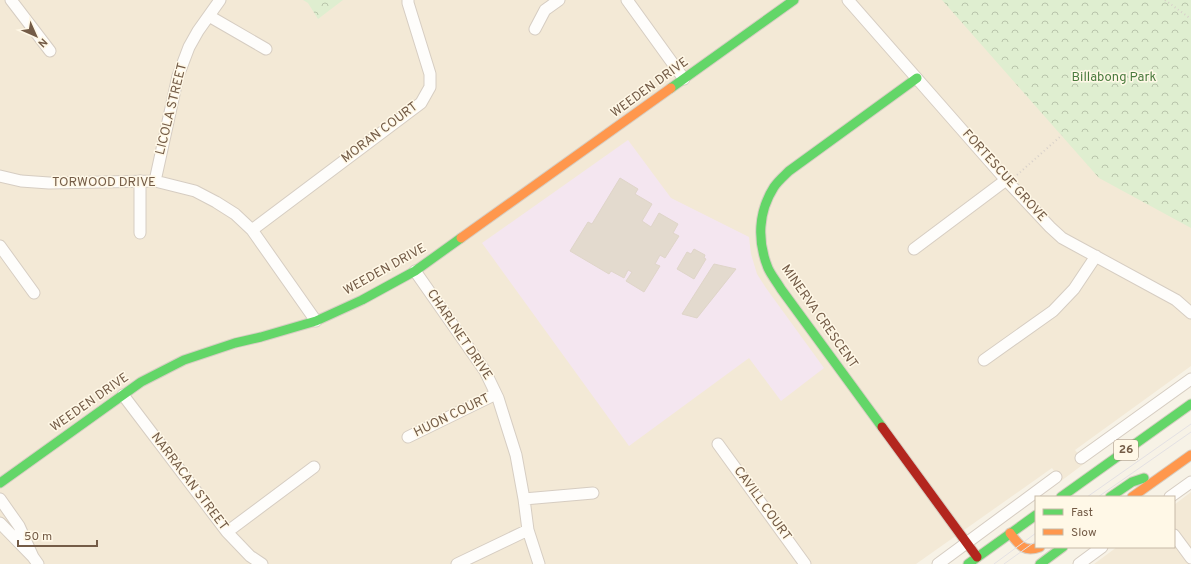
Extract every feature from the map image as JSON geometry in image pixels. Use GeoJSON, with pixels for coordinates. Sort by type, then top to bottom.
{"type":"FeatureCollection","features":[{"type":"Feature","properties":{"kind":"main road","name":"WEEDEN DRIVE"},"geometry":{"type":"LineString","coordinates":[[0,483],[141,382],[184,360],[234,343],[262,337],[316,321],[362,300],[415,271],[794,0]]}},
{"type":"Feature","properties":{"kind":"main road","name":"MINERVA CRESCENT"},"geometry":{"type":"LineString","coordinates":[[918,78],[789,171],[775,186],[766,205],[762,219],[760,237],[768,268],[781,289],[977,557]]}},
{"type":"Feature","properties":{"kind":"main road","name":"26"},"geometry":{"type":"LineString","coordinates":[[1062,496],[1191,404]]}},
{"type":"Feature","properties":{"kind":"main road"},"geometry":{"type":"LineString","coordinates":[[1133,496],[1191,455]]}},
{"type":"Feature","properties":{"kind":"main road"},"geometry":{"type":"LineString","coordinates":[[1111,496],[1132,482],[1168,470]]}},
{"type":"Feature","properties":{"kind":"main road"},"geometry":{"type":"LineString","coordinates":[[968,564],[1035,516]]}},
{"type":"Feature","properties":{"kind":"main road"},"geometry":{"type":"LineString","coordinates":[[1010,533],[1024,549],[1030,550],[1037,548]]}},
{"type":"Feature","properties":{"kind":"main road"},"geometry":{"type":"LineString","coordinates":[[1040,564],[1062,548]]}},
{"type":"Feature","properties":{"kind":"street"},"geometry":{"type":"LineString","coordinates":[[12,0],[50,52]]}},
{"type":"Feature","properties":{"kind":"street","name":"LICOLA STREET"},"geometry":{"type":"LineString","coordinates":[[155,181],[178,76],[189,47],[198,31],[220,0]]}},
{"type":"Feature","properties":{"kind":"street","name":"MORAN COURT"},"geometry":{"type":"LineString","coordinates":[[252,230],[421,103],[430,87],[430,74],[408,0]]}},
{"type":"Feature","properties":{"kind":"street"},"geometry":{"type":"LineString","coordinates":[[535,29],[546,10],[559,0]]}},
{"type":"Feature","properties":{"kind":"street"},"geometry":{"type":"LineString","coordinates":[[627,0],[684,79]]}},
{"type":"Feature","properties":{"kind":"street","name":"FORTESCUE GROVE"},"geometry":{"type":"LineString","coordinates":[[848,0],[918,78],[1012,178],[1050,228],[1062,238],[1176,300],[1191,313]]}},
{"type":"Feature","properties":{"kind":"street"},"geometry":{"type":"LineString","coordinates":[[209,16],[266,49]]}},
{"type":"Feature","properties":{"kind":"street","name":"TORWOOD DRIVE"},"geometry":{"type":"LineString","coordinates":[[0,176],[21,181],[49,184],[155,181],[195,191],[235,214],[252,230],[316,321]]}},
{"type":"Feature","properties":{"kind":"street"},"geometry":{"type":"LineString","coordinates":[[914,249],[1012,178]]}},
{"type":"Feature","properties":{"kind":"street"},"geometry":{"type":"LineString","coordinates":[[140,181],[140,233]]}},
{"type":"Feature","properties":{"kind":"street"},"geometry":{"type":"LineString","coordinates":[[0,246],[34,293]]}},
{"type":"Feature","properties":{"kind":"street"},"geometry":{"type":"LineString","coordinates":[[984,360],[1053,311],[1074,289],[1096,256]]}},
{"type":"Feature","properties":{"kind":"street","name":"CHARLNET DRIVE"},"geometry":{"type":"LineString","coordinates":[[415,271],[485,371],[496,394],[516,455],[528,530],[539,564]]}},
{"type":"Feature","properties":{"kind":"street"},"geometry":{"type":"LineString","coordinates":[[1081,458],[1191,379]]}},
{"type":"Feature","properties":{"kind":"street","name":"HUON COURT"},"geometry":{"type":"LineString","coordinates":[[408,437],[496,394]]}},
{"type":"Feature","properties":{"kind":"street","name":"NARRACAN STREET"},"geometry":{"type":"LineString","coordinates":[[122,395],[227,532],[250,556],[262,564]]}},
{"type":"Feature","properties":{"kind":"street","name":"CAVILL COURT"},"geometry":{"type":"LineString","coordinates":[[718,444],[806,564]]}},
{"type":"Feature","properties":{"kind":"street"},"geometry":{"type":"LineString","coordinates":[[227,532],[314,467]]}},
{"type":"Feature","properties":{"kind":"street"},"geometry":{"type":"LineString","coordinates":[[938,564],[1056,477]]}},
{"type":"Feature","properties":{"kind":"street"},"geometry":{"type":"LineString","coordinates":[[1171,496],[1191,482]]}},
{"type":"Feature","properties":{"kind":"street"},"geometry":{"type":"LineString","coordinates":[[524,499],[592,493]]}},
{"type":"Feature","properties":{"kind":"street"},"geometry":{"type":"LineString","coordinates":[[0,499],[18,526],[35,561]]}},
{"type":"Feature","properties":{"kind":"street"},"geometry":{"type":"LineString","coordinates":[[0,523],[35,561]]}},
{"type":"Feature","properties":{"kind":"street"},"geometry":{"type":"LineString","coordinates":[[457,564],[528,530]]}},
{"type":"Feature","properties":{"kind":"street"},"geometry":{"type":"LineString","coordinates":[[1175,536],[1191,558]]}},
{"type":"Feature","properties":{"kind":"street"},"geometry":{"type":"LineString","coordinates":[[1079,564],[1101,548]]}},
{"type":"Feature","properties":{"kind":"path"},"geometry":{"type":"LineString","coordinates":[[1165,0],[1191,20]]}},
{"type":"Feature","properties":{"kind":"path"},"geometry":{"type":"LineString","coordinates":[[1012,178],[1062,136]]}},
{"type":"Feature","properties":{"kind":"shaded area"},"geometry":{"type":"Polygon","coordinates":[[[0,0],[1191,0],[1191,366],[1075,450],[1085,463],[1061,481],[1052,468],[916,564],[0,564],[0,0]]]}},
{"type":"Feature","properties":{"kind":"shaded area"},"geometry":{"type":"Polygon","coordinates":[[[628,140],[671,198],[749,237],[751,254],[757,274],[824,368],[781,401],[749,358],[629,446],[482,243],[628,140]]]}},
{"type":"Feature","properties":{"kind":"shaded area"},"geometry":{"type":"Polygon","coordinates":[[[1191,492],[1191,564],[1094,564],[1116,548],[1175,548],[1175,504],[1191,492]]]}},
{"type":"Feature","properties":{"kind":"green space"},"geometry":{"type":"Polygon","coordinates":[[[303,0],[343,0],[318,19],[308,3],[303,0]]]}},
{"type":"Feature","properties":{"kind":"green space","name":"Billabong Park"},"geometry":{"type":"Polygon","coordinates":[[[942,0],[1191,0],[1191,228],[1099,178],[942,0]]]}},
{"type":"Feature","properties":{"kind":"building"},"geometry":{"type":"Polygon","coordinates":[[[620,178],[638,189],[635,194],[652,204],[642,221],[651,227],[659,213],[678,224],[673,233],[679,236],[665,258],[660,255],[655,264],[660,266],[644,292],[626,281],[632,272],[628,270],[624,278],[611,271],[609,274],[570,251],[588,222],[592,224],[620,178]]]}},
{"type":"Feature","properties":{"kind":"building"},"geometry":{"type":"Polygon","coordinates":[[[694,249],[705,255],[704,258],[706,259],[694,279],[677,269],[687,252],[691,254],[694,249]]]}},
{"type":"Feature","properties":{"kind":"building"},"geometry":{"type":"Polygon","coordinates":[[[714,264],[736,269],[697,318],[682,314],[714,264]]]}},
{"type":"Feature","properties":{"kind":"tram line"},"geometry":{"type":"LineString","coordinates":[[1088,496],[1191,424]]}},
{"type":"Feature","properties":{"kind":"tram line"},"geometry":{"type":"LineString","coordinates":[[1099,496],[1191,432]]}},
{"type":"Feature","properties":{"kind":"tram line"},"geometry":{"type":"LineString","coordinates":[[994,564],[1035,534]]}},
{"type":"Feature","properties":{"kind":"tram line"},"geometry":{"type":"LineString","coordinates":[[1004,564],[1035,542]]}},
{"type":"Feature","properties":{"kind":"traffic: fast"},"geometry":{"type":"LineString","coordinates":[[671,88],[794,0]]}},
{"type":"Feature","properties":{"kind":"traffic: fast"},"geometry":{"type":"LineString","coordinates":[[882,427],[781,289],[768,268],[762,247],[762,216],[769,197],[776,185],[789,171],[917,78]]}},
{"type":"Feature","properties":{"kind":"traffic: fast"},"geometry":{"type":"LineString","coordinates":[[0,483],[141,382],[184,360],[235,343],[316,321],[362,300],[415,271],[461,238]]}},
{"type":"Feature","properties":{"kind":"traffic: fast"},"geometry":{"type":"LineString","coordinates":[[1062,496],[1191,404]]}},
{"type":"Feature","properties":{"kind":"traffic: fast"},"geometry":{"type":"LineString","coordinates":[[1111,496],[1132,482],[1144,478]]}},
{"type":"Feature","properties":{"kind":"traffic: fast"},"geometry":{"type":"LineString","coordinates":[[968,564],[1035,516]]}},
{"type":"Feature","properties":{"kind":"traffic: fast"},"geometry":{"type":"LineString","coordinates":[[1040,564],[1062,548]]}},
{"type":"Feature","properties":{"kind":"traffic: slow"},"geometry":{"type":"LineString","coordinates":[[461,238],[671,88]]}},
{"type":"Feature","properties":{"kind":"traffic: slow"},"geometry":{"type":"LineString","coordinates":[[1133,496],[1191,455]]}},
{"type":"Feature","properties":{"kind":"traffic: slow"},"geometry":{"type":"LineString","coordinates":[[1010,533],[1022,547],[1030,549],[1037,548]]}},
{"type":"Feature","properties":{"kind":"traffic: jam"},"geometry":{"type":"LineString","coordinates":[[882,427],[977,557]]}}]}
